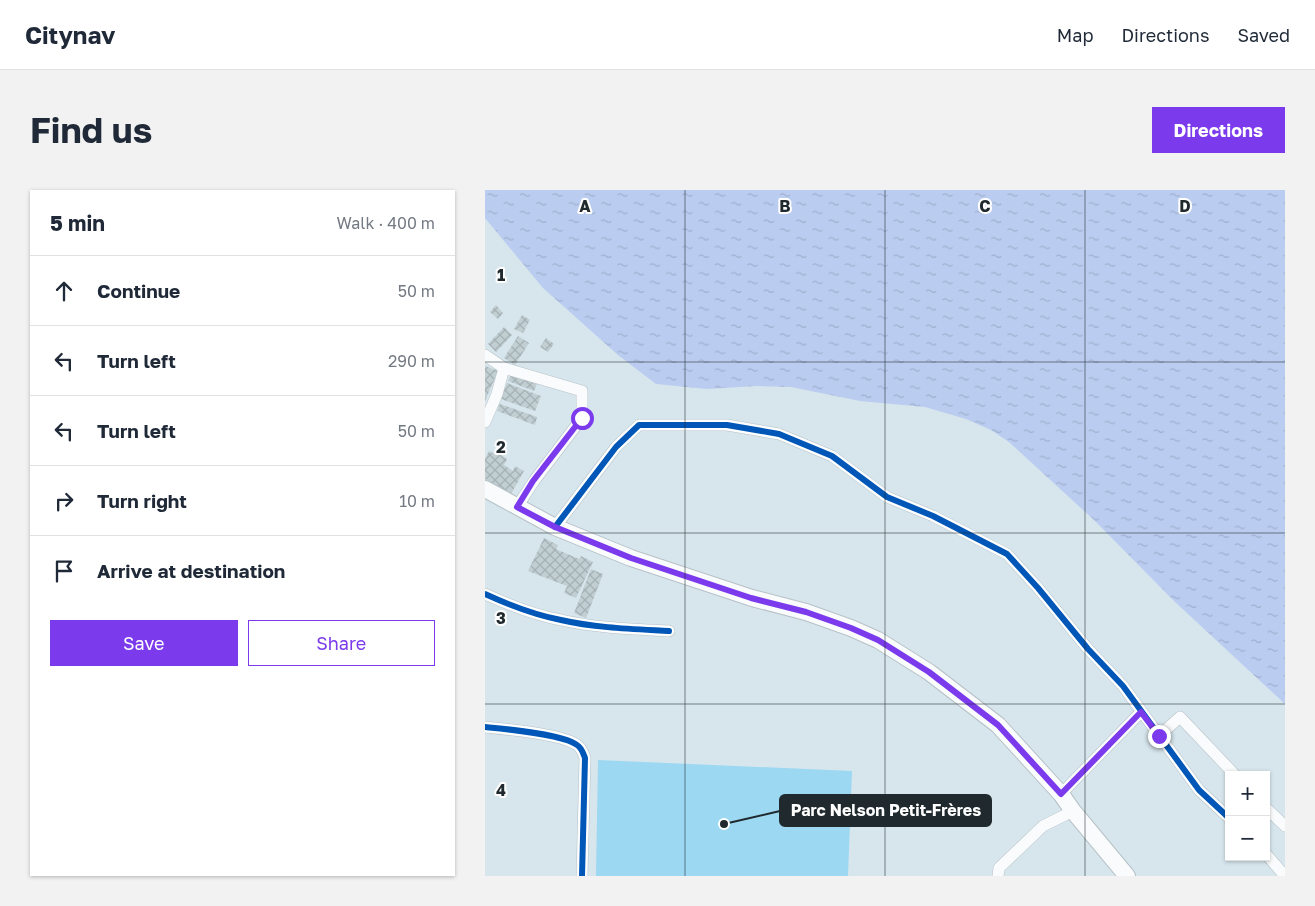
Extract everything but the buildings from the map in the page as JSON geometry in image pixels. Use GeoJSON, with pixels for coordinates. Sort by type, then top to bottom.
{"type":"FeatureCollection","features":[{"type":"Feature","properties":{"kind":"main road"},"geometry":{"type":"LineString","coordinates":[[485,489],[555,527],[631,558],[751,598],[806,612],[878,640],[929,672],[998,725],[1061,794],[1127,876]]}},
{"type":"Feature","properties":{"kind":"street"},"geometry":{"type":"LineString","coordinates":[[485,355],[504,368],[582,391],[582,418],[533,481],[517,507]]}},
{"type":"Feature","properties":{"kind":"street"},"geometry":{"type":"LineString","coordinates":[[485,422],[497,394],[504,368]]}},
{"type":"Feature","properties":{"kind":"street"},"geometry":{"type":"LineString","coordinates":[[555,527],[616,447],[639,425],[727,425],[779,434],[832,456],[887,497],[933,516],[1007,554],[1038,588],[1088,649],[1123,686],[1199,790],[1227,816]]}},
{"type":"Feature","properties":{"kind":"street"},"geometry":{"type":"LineString","coordinates":[[485,594],[506,603],[561,620],[613,627],[669,631]]}},
{"type":"Feature","properties":{"kind":"street"},"geometry":{"type":"LineString","coordinates":[[1061,794],[1141,712]]}},
{"type":"Feature","properties":{"kind":"street"},"geometry":{"type":"LineString","coordinates":[[1159,736],[1181,717],[1231,771]]}},
{"type":"Feature","properties":{"kind":"street"},"geometry":{"type":"LineString","coordinates":[[485,727],[545,735],[575,743],[582,750],[585,758],[582,876]]}},
{"type":"Feature","properties":{"kind":"street"},"geometry":{"type":"LineString","coordinates":[[998,876],[999,868],[1043,826],[1073,811]]}},
{"type":"Feature","properties":{"kind":"street"},"geometry":{"type":"LineString","coordinates":[[1270,812],[1285,826]]}},
{"type":"Feature","properties":{"kind":"street"},"geometry":{"type":"LineString","coordinates":[[1270,859],[1285,876]]}},
{"type":"Feature","properties":{"kind":"shaded area"},"geometry":{"type":"Polygon","coordinates":[[[598,760],[852,771],[848,876],[596,876],[598,760]]]}},
{"type":"Feature","properties":{"kind":"water"},"geometry":{"type":"Polygon","coordinates":[[[485,190],[1285,190],[1285,704],[1174,601],[1094,520],[1009,442],[991,430],[966,419],[925,407],[860,401],[791,387],[757,386],[707,389],[656,384],[618,355],[543,288],[485,218],[485,190]]]}},
{"type":"Feature","properties":{"kind":"cycle path"},"geometry":{"type":"LineString","coordinates":[[555,527],[616,447],[639,425],[727,425],[779,434],[832,456],[887,497],[933,516],[1007,554],[1038,588],[1088,649],[1123,686],[1199,790],[1227,816]]}},
{"type":"Feature","properties":{"kind":"cycle path"},"geometry":{"type":"LineString","coordinates":[[485,594],[513,606],[574,623],[615,628],[669,631]]}},
{"type":"Feature","properties":{"kind":"cycle path"},"geometry":{"type":"LineString","coordinates":[[485,727],[560,738],[570,741],[581,749],[585,758],[582,876]]}},
{"type":"Feature","properties":{"kind":"place","name":"Parc Nelson Petit-Frères"},"geometry":{"type":"Point","coordinates":[724,824]}},
{"type":"Feature","properties":{"kind":"route"},"geometry":{"type":"LineString","coordinates":[[582,418],[533,481],[517,507],[555,527],[631,558],[751,598],[806,612],[878,640],[929,672],[998,725],[1061,794],[1141,712],[1159,736]]}}]}
